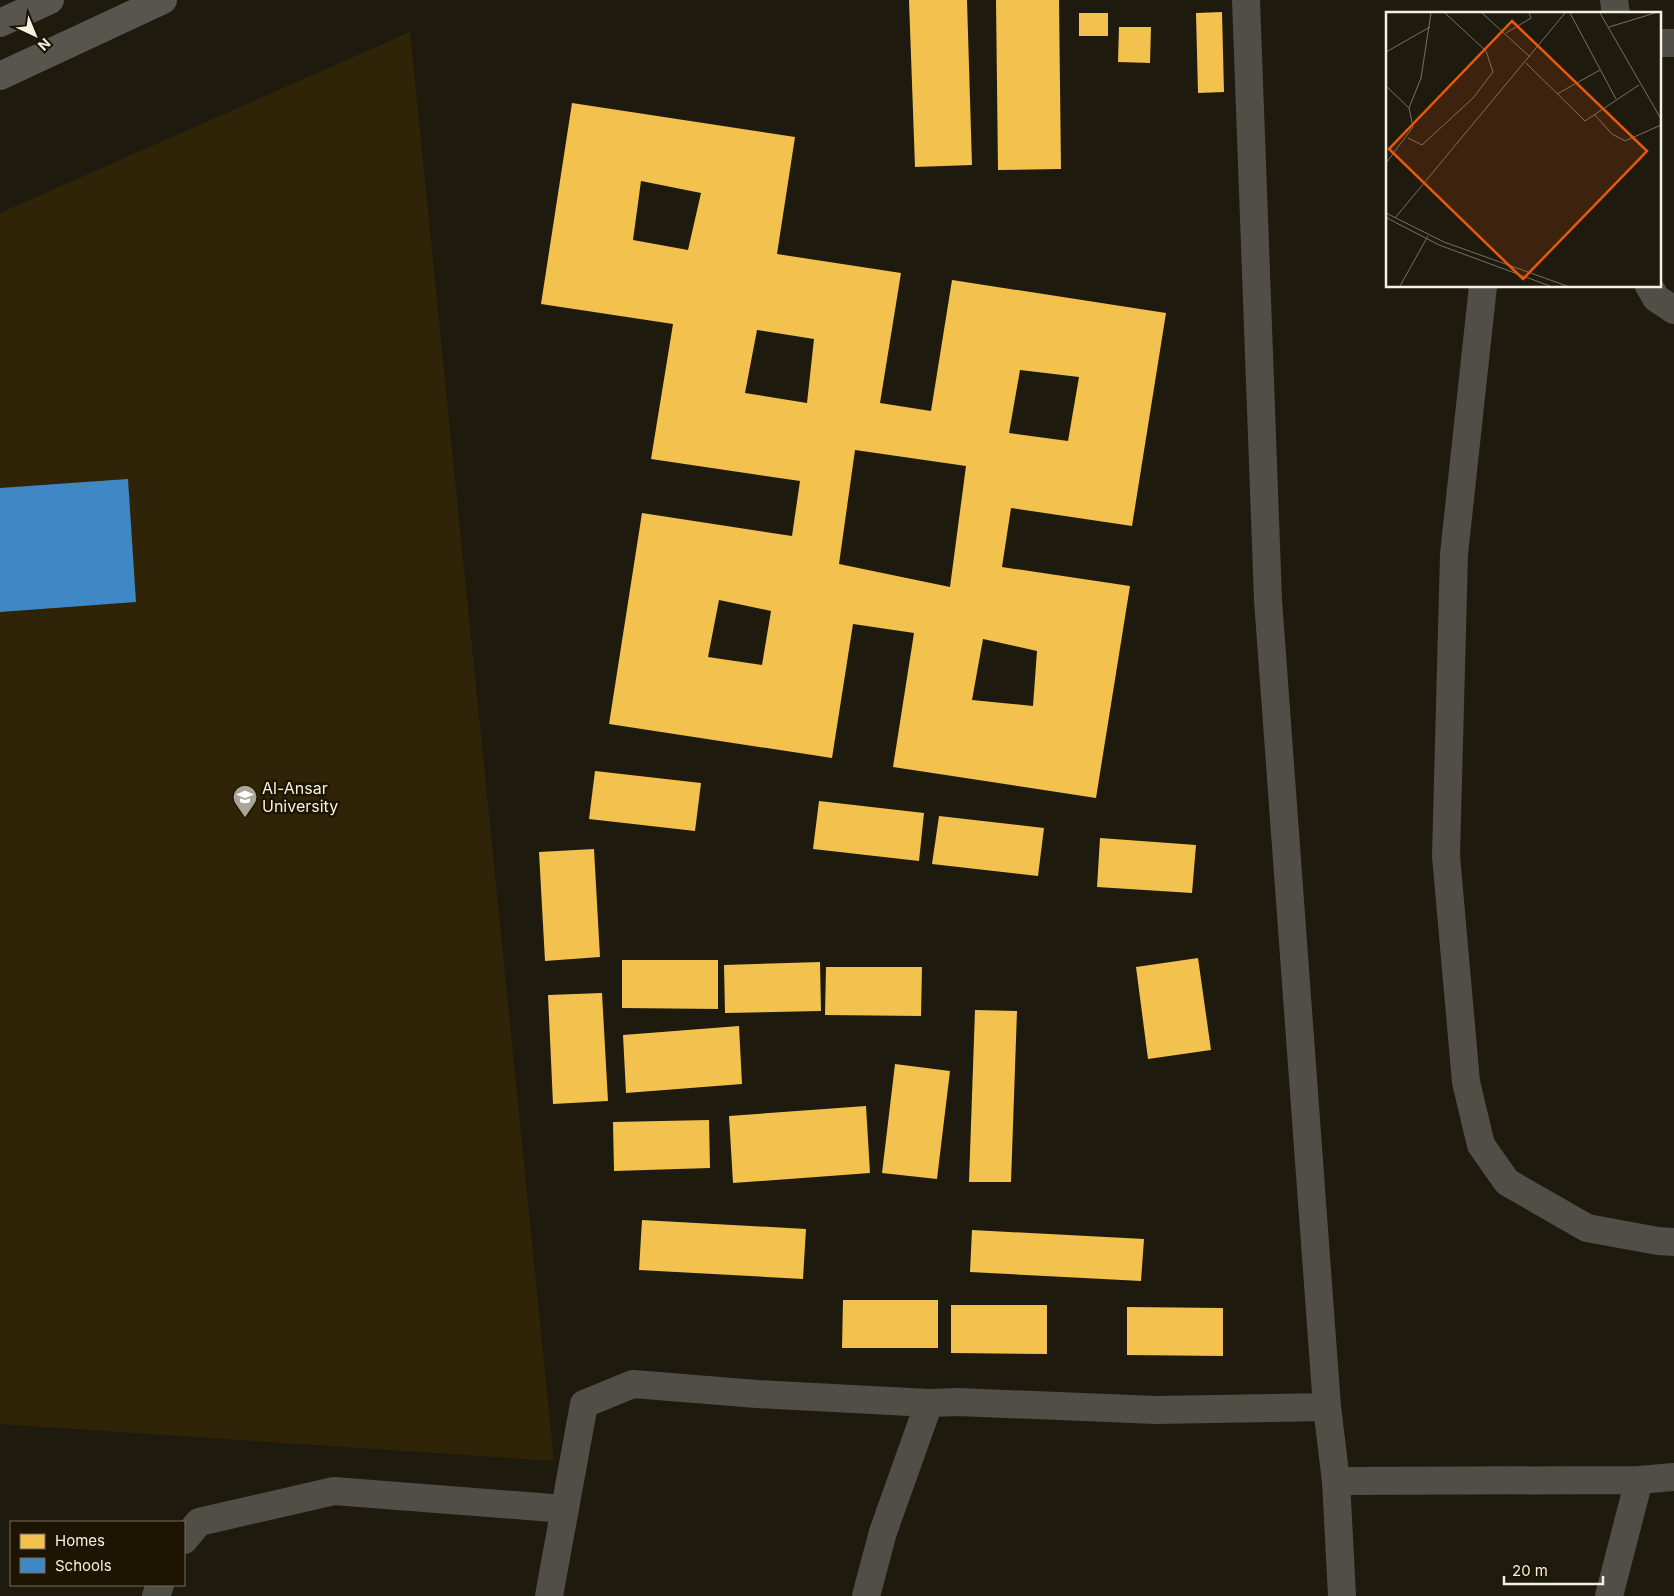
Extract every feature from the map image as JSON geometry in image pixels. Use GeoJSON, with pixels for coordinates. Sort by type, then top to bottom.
{"type":"FeatureCollection","features":[{"type":"Feature","properties":{"kind":"main road"},"geometry":{"type":"LineString","coordinates":[[0,23],[50,0]]}},
{"type":"Feature","properties":{"kind":"main road"},"geometry":{"type":"LineString","coordinates":[[0,76],[164,0]]}},
{"type":"Feature","properties":{"kind":"street"},"geometry":{"type":"LineString","coordinates":[[1246,0],[1268,600],[1327,1407],[1336,1480],[1342,1596]]}},
{"type":"Feature","properties":{"kind":"street"},"geometry":{"type":"LineString","coordinates":[[1483,288],[1454,554],[1446,856],[1466,1082],[1481,1145],[1507,1182],[1587,1228],[1658,1241],[1674,1242]]}},
{"type":"Feature","properties":{"kind":"street"},"geometry":{"type":"LineString","coordinates":[[1650,288],[1656,298],[1674,310]]}},
{"type":"Feature","properties":{"kind":"street"},"geometry":{"type":"LineString","coordinates":[[548,1596],[558,1540],[566,1509],[584,1404],[633,1384],[757,1394],[929,1403],[958,1402],[1156,1410],[1327,1407]]}},
{"type":"Feature","properties":{"kind":"street"},"geometry":{"type":"LineString","coordinates":[[866,1596],[883,1532],[929,1403]]}},
{"type":"Feature","properties":{"kind":"street"},"geometry":{"type":"LineString","coordinates":[[1336,1480],[1639,1480],[1674,1477]]}},
{"type":"Feature","properties":{"kind":"street"},"geometry":{"type":"LineString","coordinates":[[1609,1596],[1639,1480]]}},
{"type":"Feature","properties":{"kind":"street"},"geometry":{"type":"LineString","coordinates":[[185,1539],[199,1522],[334,1491],[566,1509]]}},
{"type":"Feature","properties":{"kind":"shaded area","name":"Al-Ansar University"},"geometry":{"type":"Polygon","coordinates":[[[410,32],[554,1461],[0,1424],[0,213],[410,32]]]}},
{"type":"Feature","properties":{"kind":"building: Homes"},"geometry":{"type":"Polygon","coordinates":[[[909,0],[967,0],[972,165],[915,167],[909,0]]]}},
{"type":"Feature","properties":{"kind":"building: Homes"},"geometry":{"type":"Polygon","coordinates":[[[996,0],[1059,0],[1061,169],[998,170],[996,0]]]}},
{"type":"Feature","properties":{"kind":"building: Homes"},"geometry":{"type":"Polygon","coordinates":[[[1222,12],[1224,92],[1198,93],[1196,13],[1222,12]]]}},
{"type":"Feature","properties":{"kind":"building: Homes"},"geometry":{"type":"Polygon","coordinates":[[[1079,13],[1108,13],[1108,36],[1079,36],[1079,13]]]}},
{"type":"Feature","properties":{"kind":"building: Homes"},"geometry":{"type":"Polygon","coordinates":[[[1119,27],[1151,27],[1150,63],[1118,62],[1119,27]]]}},
{"type":"Feature","properties":{"kind":"building: Homes"},"geometry":{"type":"Polygon","coordinates":[[[572,103],[795,137],[777,254],[901,273],[880,403],[931,411],[952,280],[1166,313],[1132,526],[1011,508],[1002,567],[1130,586],[1096,798],[893,767],[914,633],[853,624],[832,758],[609,724],[642,513],[792,536],[800,481],[651,459],[673,324],[541,304],[572,103]],[[641,181],[633,240],[688,250],[701,193],[641,181]],[[757,330],[745,393],[807,403],[814,339],[757,330]],[[1020,370],[1009,433],[1068,441],[1079,377],[1020,370]],[[855,450],[839,564],[950,587],[966,466],[855,450]],[[719,600],[708,657],[762,665],[771,611],[719,600]],[[983,639],[972,700],[1033,706],[1037,651],[983,639]]]}},
{"type":"Feature","properties":{"kind":"building: Homes"},"geometry":{"type":"Polygon","coordinates":[[[595,771],[701,783],[695,831],[589,819],[595,771]]]}},
{"type":"Feature","properties":{"kind":"building: Homes"},"geometry":{"type":"Polygon","coordinates":[[[819,801],[924,813],[919,861],[813,849],[819,801]]]}},
{"type":"Feature","properties":{"kind":"building: Homes"},"geometry":{"type":"Polygon","coordinates":[[[939,816],[1044,828],[1038,876],[932,864],[939,816]]]}},
{"type":"Feature","properties":{"kind":"building: Homes"},"geometry":{"type":"Polygon","coordinates":[[[1100,838],[1196,845],[1192,893],[1097,887],[1100,838]]]}},
{"type":"Feature","properties":{"kind":"building: Homes"},"geometry":{"type":"Polygon","coordinates":[[[594,849],[600,957],[545,961],[539,852],[594,849]]]}},
{"type":"Feature","properties":{"kind":"building: Homes"},"geometry":{"type":"Polygon","coordinates":[[[1198,958],[1211,1050],[1148,1059],[1136,967],[1198,958]]]}},
{"type":"Feature","properties":{"kind":"building: Homes"},"geometry":{"type":"Polygon","coordinates":[[[622,960],[718,960],[718,1009],[622,1008],[622,960]]]}},
{"type":"Feature","properties":{"kind":"building: Homes"},"geometry":{"type":"Polygon","coordinates":[[[820,962],[821,1011],[725,1013],[724,965],[820,962]]]}},
{"type":"Feature","properties":{"kind":"building: Homes"},"geometry":{"type":"Polygon","coordinates":[[[826,967],[922,967],[921,1016],[825,1015],[826,967]]]}},
{"type":"Feature","properties":{"kind":"building: Homes"},"geometry":{"type":"Polygon","coordinates":[[[602,993],[608,1101],[553,1104],[548,995],[602,993]]]}},
{"type":"Feature","properties":{"kind":"building: Homes"},"geometry":{"type":"Polygon","coordinates":[[[975,1010],[1017,1011],[1011,1182],[969,1182],[975,1010]]]}},
{"type":"Feature","properties":{"kind":"building: Homes"},"geometry":{"type":"Polygon","coordinates":[[[739,1026],[742,1084],[626,1093],[623,1035],[739,1026]]]}},
{"type":"Feature","properties":{"kind":"building: Homes"},"geometry":{"type":"Polygon","coordinates":[[[895,1064],[950,1071],[937,1179],[882,1173],[895,1064]]]}},
{"type":"Feature","properties":{"kind":"building: Homes"},"geometry":{"type":"Polygon","coordinates":[[[866,1106],[870,1173],[733,1183],[729,1116],[866,1106]]]}},
{"type":"Feature","properties":{"kind":"building: Homes"},"geometry":{"type":"Polygon","coordinates":[[[709,1120],[710,1168],[614,1171],[613,1122],[709,1120]]]}},
{"type":"Feature","properties":{"kind":"building: Homes"},"geometry":{"type":"Polygon","coordinates":[[[642,1220],[806,1229],[803,1279],[639,1270],[642,1220]]]}},
{"type":"Feature","properties":{"kind":"building: Homes"},"geometry":{"type":"Polygon","coordinates":[[[972,1230],[1144,1239],[1141,1281],[970,1272],[972,1230]]]}},
{"type":"Feature","properties":{"kind":"building: Homes"},"geometry":{"type":"Polygon","coordinates":[[[843,1300],[938,1300],[938,1348],[842,1348],[843,1300]]]}},
{"type":"Feature","properties":{"kind":"building: Homes"},"geometry":{"type":"Polygon","coordinates":[[[951,1305],[1047,1305],[1047,1354],[951,1353],[951,1305]]]}},
{"type":"Feature","properties":{"kind":"building: Homes"},"geometry":{"type":"Polygon","coordinates":[[[1127,1307],[1223,1308],[1223,1356],[1127,1355],[1127,1307]]]}},
{"type":"Feature","properties":{"kind":"building: Schools"},"geometry":{"type":"Polygon","coordinates":[[[128,479],[136,602],[0,612],[0,488],[128,479]]]}},
{"type":"Feature","properties":{"kind":"place","name":"Al-Ansar University"},"geometry":{"type":"Point","coordinates":[245,818]}}]}
